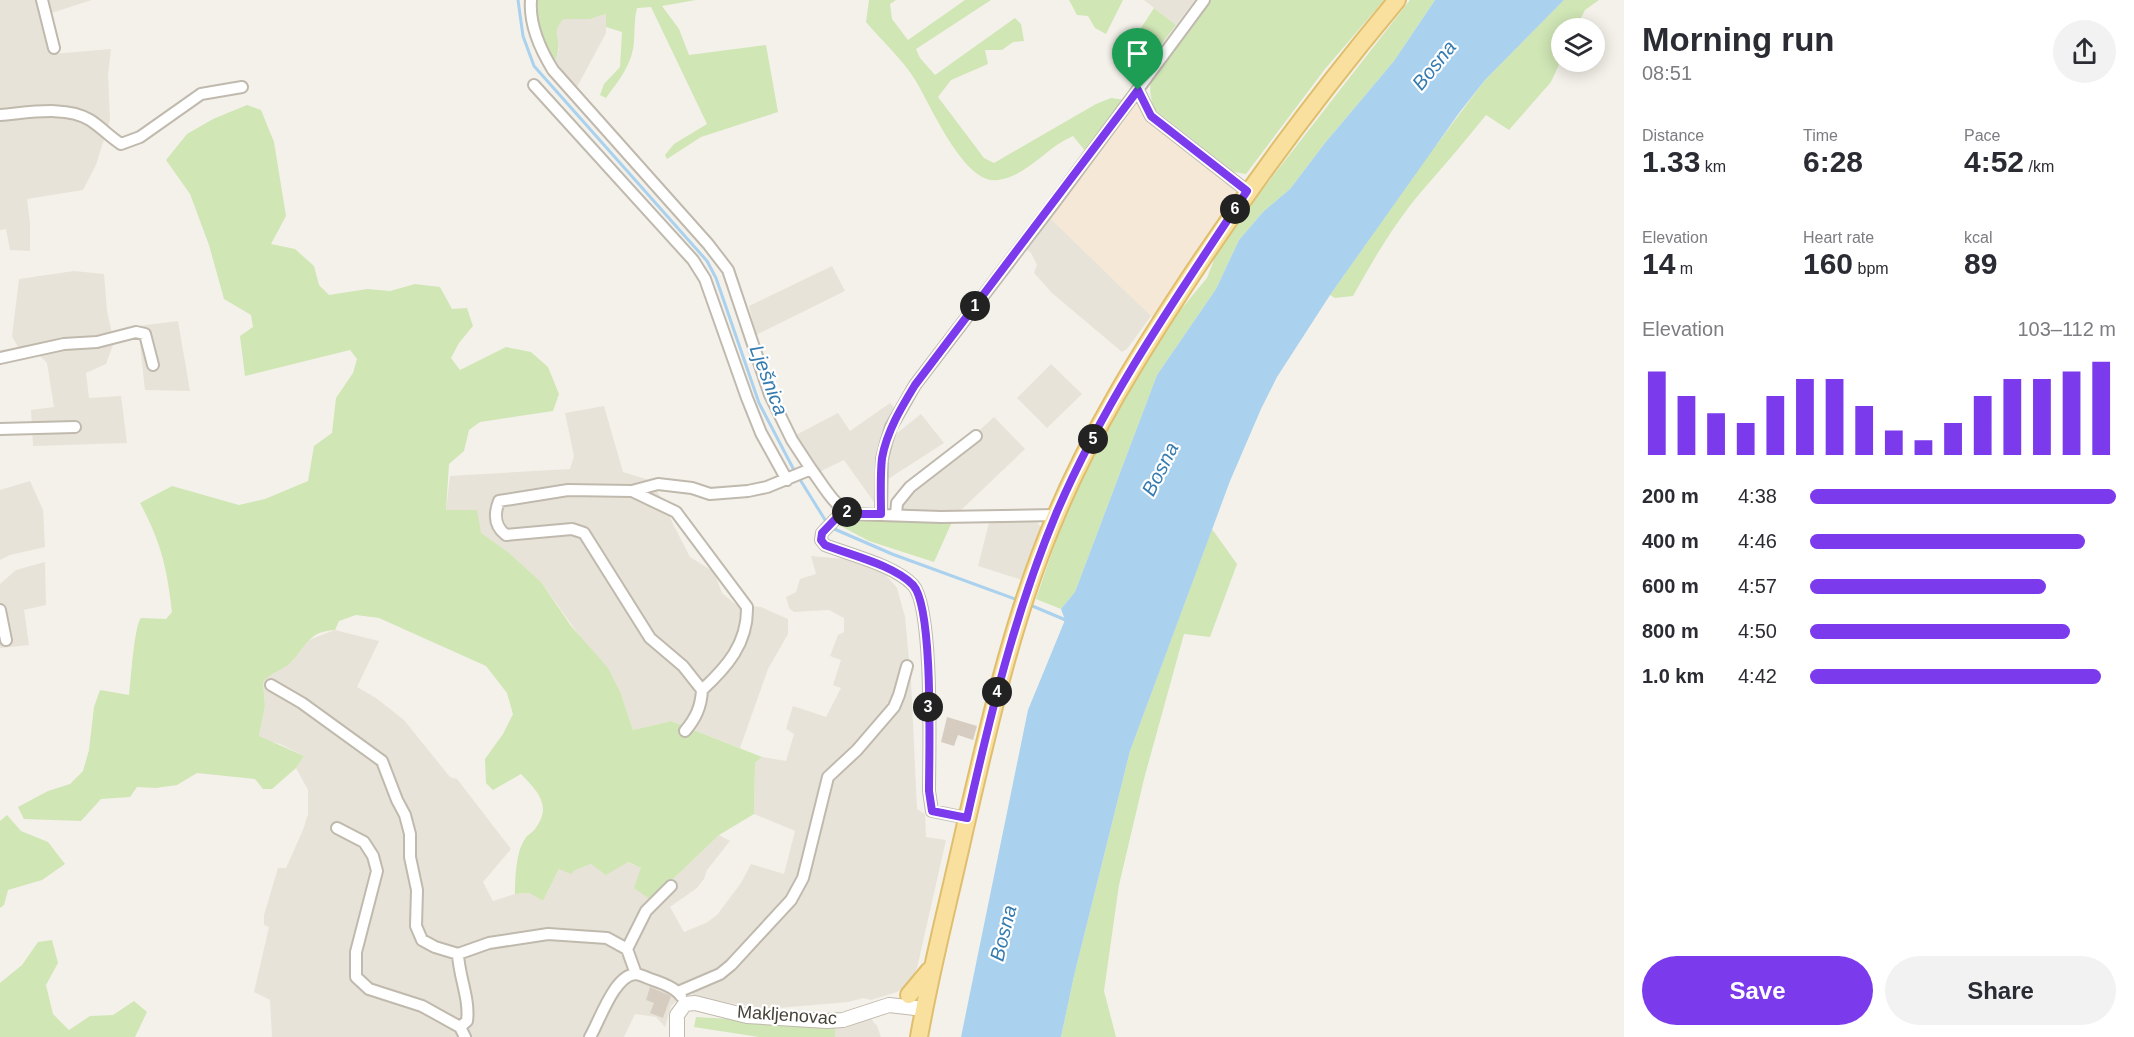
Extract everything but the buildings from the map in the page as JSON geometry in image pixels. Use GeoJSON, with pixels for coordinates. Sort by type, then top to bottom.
{"type":"FeatureCollection","features":[{"type":"Feature","properties":{"kind":"main road"},"geometry":{"type":"LineString","coordinates":[[919,1037],[933,965],[1000,680],[1030,585],[1056,515],[1103,421],[1146,345],[1247,191],[1329,83],[1397,0]]}},
{"type":"Feature","properties":{"kind":"main road"},"geometry":{"type":"LineString","coordinates":[[909,995],[923,981],[933,965]]}},
{"type":"Feature","properties":{"kind":"street"},"geometry":{"type":"LineString","coordinates":[[42,0],[54,48]]}},
{"type":"Feature","properties":{"kind":"street"},"geometry":{"type":"LineString","coordinates":[[531,0],[533,27],[541,52],[553,70],[708,244],[728,270],[770,395],[807,470],[844,510],[851,514],[941,517],[1056,515]]}},
{"type":"Feature","properties":{"kind":"street"},"geometry":{"type":"LineString","coordinates":[[881,514],[882,459],[886,443],[891,427],[915,385],[1204,0]]}},
{"type":"Feature","properties":{"kind":"street"},"geometry":{"type":"LineString","coordinates":[[534,85],[693,260],[705,279],[761,434],[788,479]]}},
{"type":"Feature","properties":{"kind":"street"},"geometry":{"type":"LineString","coordinates":[[0,116],[36,112],[78,115],[90,120],[121,144],[140,137],[201,94],[242,87]]}},
{"type":"Feature","properties":{"kind":"street"},"geometry":{"type":"LineString","coordinates":[[1138,90],[1151,116],[1247,191]]}},
{"type":"Feature","properties":{"kind":"street"},"geometry":{"type":"LineString","coordinates":[[0,358],[64,344],[97,342],[136,332],[145,334],[153,365]]}},
{"type":"Feature","properties":{"kind":"street"},"geometry":{"type":"LineString","coordinates":[[0,429],[75,427]]}},
{"type":"Feature","properties":{"kind":"street"},"geometry":{"type":"LineString","coordinates":[[896,515],[897,503],[910,487],[976,436]]}},
{"type":"Feature","properties":{"kind":"street"},"geometry":{"type":"LineString","coordinates":[[685,731],[696,717],[702,690],[683,666],[650,638],[584,533],[572,529],[506,534],[499,530],[496,520],[495,512],[499,501],[515,497],[591,489],[632,491],[658,484],[692,488],[710,494],[729,493],[767,487],[807,470]]}},
{"type":"Feature","properties":{"kind":"street"},"geometry":{"type":"LineString","coordinates":[[632,491],[676,512],[747,607],[748,621],[742,643],[722,672],[702,690]]}},
{"type":"Feature","properties":{"kind":"street"},"geometry":{"type":"LineString","coordinates":[[844,510],[822,533],[821,540],[825,545],[880,566],[914,586],[920,604],[928,649],[929,791],[932,811],[967,818]]}},
{"type":"Feature","properties":{"kind":"street"},"geometry":{"type":"LineString","coordinates":[[0,610],[6,640]]}},
{"type":"Feature","properties":{"kind":"street"},"geometry":{"type":"LineString","coordinates":[[677,1037],[677,1015],[682,998],[731,965],[791,900],[803,878],[828,777],[856,750],[894,706],[907,666]]}},
{"type":"Feature","properties":{"kind":"street"},"geometry":{"type":"LineString","coordinates":[[271,685],[302,703],[382,761],[397,801],[405,815],[410,834],[410,857],[417,890],[416,926],[422,940],[435,947],[458,954],[489,943],[548,934],[607,938],[627,949],[636,974]]}},
{"type":"Feature","properties":{"kind":"street"},"geometry":{"type":"LineString","coordinates":[[337,828],[364,842],[373,856],[377,871],[356,952],[356,977],[369,988],[422,1006],[460,1027],[465,1037]]}},
{"type":"Feature","properties":{"kind":"street"},"geometry":{"type":"LineString","coordinates":[[627,949],[646,911],[671,886]]}},
{"type":"Feature","properties":{"kind":"street"},"geometry":{"type":"LineString","coordinates":[[458,954],[460,978],[468,1011],[467,1021],[460,1027]]}},
{"type":"Feature","properties":{"kind":"street"},"geometry":{"type":"LineString","coordinates":[[590,1037],[615,987],[624,978],[636,974],[657,981],[682,998]]}},
{"type":"Feature","properties":{"kind":"street"},"geometry":{"type":"LineString","coordinates":[[889,1005],[909,995],[919,997],[925,1007]]}},
{"type":"Feature","properties":{"kind":"street","name":"Makljenovac"},"geometry":{"type":"LineString","coordinates":[[682,998],[747,1016],[827,1021],[843,1020],[889,1005],[925,1007]]}},
{"type":"Feature","properties":{"kind":"shaded area"},"geometry":{"type":"Polygon","coordinates":[[[0,0],[92,0],[45,15],[52,54],[111,49],[108,75],[110,120],[96,165],[83,190],[27,199],[30,251],[10,250],[6,229],[0,230],[0,0]]]}},
{"type":"Feature","properties":{"kind":"shaded area"},"geometry":{"type":"Polygon","coordinates":[[[1144,0],[1195,0],[1176,25],[1144,0]]]}},
{"type":"Feature","properties":{"kind":"shaded area"},"geometry":{"type":"Polygon","coordinates":[[[606,14],[606,33],[576,89],[554,65],[559,49],[556,35],[558,26],[564,19],[590,19],[606,14]]]}},
{"type":"Feature","properties":{"kind":"shaded area"},"geometry":{"type":"Polygon","coordinates":[[[1137,98],[1150,122],[1239,192],[1154,319],[1049,217],[1137,98]]]}},
{"type":"Feature","properties":{"kind":"shaded area"},"geometry":{"type":"Polygon","coordinates":[[[1049,217],[1151,316],[1127,349],[1122,352],[1052,293],[1034,273],[1037,265],[1031,253],[1024,247],[1049,217]]]}},
{"type":"Feature","properties":{"kind":"shaded area"},"geometry":{"type":"Polygon","coordinates":[[[832,266],[845,291],[756,335],[749,306],[832,266]]]}},
{"type":"Feature","properties":{"kind":"shaded area"},"geometry":{"type":"Polygon","coordinates":[[[74,271],[104,274],[107,311],[114,342],[106,364],[86,373],[89,398],[121,396],[127,443],[33,446],[31,410],[54,407],[47,363],[32,348],[19,349],[12,336],[19,279],[74,271]]]}},
{"type":"Feature","properties":{"kind":"shaded area"},"geometry":{"type":"Polygon","coordinates":[[[178,321],[190,391],[145,390],[138,326],[178,321]]]}},
{"type":"Feature","properties":{"kind":"shaded area"},"geometry":{"type":"Polygon","coordinates":[[[1051,364],[1082,394],[1047,428],[1017,398],[1051,364]]]}},
{"type":"Feature","properties":{"kind":"shaded area"},"geometry":{"type":"Polygon","coordinates":[[[890,403],[897,410],[879,465],[876,505],[844,460],[819,472],[794,436],[838,413],[850,431],[890,403]]]}},
{"type":"Feature","properties":{"kind":"shaded area"},"geometry":{"type":"Polygon","coordinates":[[[604,406],[623,472],[649,480],[664,502],[690,557],[714,572],[722,593],[735,604],[761,607],[788,619],[788,634],[768,669],[740,748],[671,721],[633,730],[621,694],[541,582],[508,552],[446,510],[450,476],[570,469],[574,456],[565,413],[604,406]]]}},
{"type":"Feature","properties":{"kind":"shaded area"},"geometry":{"type":"Polygon","coordinates":[[[921,414],[944,443],[885,481],[885,461],[892,437],[921,414]]]}},
{"type":"Feature","properties":{"kind":"shaded area"},"geometry":{"type":"Polygon","coordinates":[[[994,417],[1025,449],[959,512],[900,511],[901,502],[994,417]]]}},
{"type":"Feature","properties":{"kind":"shaded area"},"geometry":{"type":"Polygon","coordinates":[[[30,481],[43,510],[45,547],[10,555],[0,560],[0,490],[30,481]]]}},
{"type":"Feature","properties":{"kind":"shaded area"},"geometry":{"type":"Polygon","coordinates":[[[1027,519],[1036,521],[1042,528],[1022,580],[978,566],[989,523],[1027,519]]]}},
{"type":"Feature","properties":{"kind":"shaded area"},"geometry":{"type":"Polygon","coordinates":[[[811,556],[868,561],[886,575],[897,588],[905,617],[911,681],[917,809],[925,814],[926,837],[946,840],[917,968],[908,985],[897,992],[871,1000],[863,998],[848,1002],[767,1009],[705,999],[686,992],[671,1006],[665,1027],[656,1017],[635,1014],[624,1037],[272,1037],[270,1000],[254,992],[269,927],[264,925],[264,915],[278,868],[286,868],[303,830],[308,814],[308,790],[296,768],[304,756],[280,744],[261,739],[259,736],[265,706],[263,682],[270,674],[292,661],[306,641],[335,630],[379,641],[357,687],[376,698],[404,720],[450,777],[457,779],[511,849],[483,882],[493,901],[515,894],[529,893],[543,901],[559,869],[575,870],[591,864],[627,862],[641,868],[651,900],[719,835],[730,841],[707,870],[697,888],[670,907],[684,932],[706,923],[717,915],[741,883],[751,864],[784,874],[795,831],[754,814],[755,763],[762,757],[786,761],[794,734],[786,729],[793,706],[826,717],[841,688],[833,685],[841,660],[830,656],[838,635],[844,632],[844,618],[829,610],[794,612],[789,608],[786,597],[796,592],[800,579],[816,574],[811,556]]]}},
{"type":"Feature","properties":{"kind":"shaded area"},"geometry":{"type":"Polygon","coordinates":[[[45,562],[46,605],[24,610],[29,645],[0,648],[0,584],[16,570],[45,562]]]}},
{"type":"Feature","properties":{"kind":"shaded area"},"geometry":{"type":"Polygon","coordinates":[[[867,1014],[877,1026],[881,1037],[835,1037],[835,1025],[867,1014]]]}},
{"type":"Feature","properties":{"kind":"green space"},"geometry":{"type":"Polygon","coordinates":[[[536,0],[696,0],[662,6],[679,29],[689,55],[766,45],[778,112],[701,137],[667,159],[665,155],[674,144],[707,124],[651,7],[637,8],[631,58],[606,98],[600,95],[604,84],[620,67],[622,32],[606,27],[606,14],[590,19],[564,19],[557,31],[558,51],[554,65],[538,26],[536,0]]]}},
{"type":"Feature","properties":{"kind":"green space"},"geometry":{"type":"Polygon","coordinates":[[[869,0],[896,0],[890,4],[892,19],[908,40],[965,0],[991,0],[916,49],[920,58],[935,75],[1015,18],[1021,24],[1024,41],[1013,42],[1002,50],[985,50],[988,64],[951,80],[938,97],[984,158],[994,163],[1096,104],[1111,98],[1125,100],[1086,152],[1073,136],[1019,173],[998,180],[985,178],[973,170],[961,157],[949,141],[914,78],[866,22],[869,0]]]}},
{"type":"Feature","properties":{"kind":"green space"},"geometry":{"type":"Polygon","coordinates":[[[1069,0],[1123,0],[1106,34],[1095,28],[1088,16],[1077,15],[1069,0]]]}},
{"type":"Feature","properties":{"kind":"green space"},"geometry":{"type":"Polygon","coordinates":[[[1209,0],[1384,0],[1325,69],[1246,174],[1234,172],[1154,109],[1151,98],[1151,81],[1209,0]]]}},
{"type":"Feature","properties":{"kind":"green space"},"geometry":{"type":"Polygon","coordinates":[[[1410,0],[1435,0],[1394,61],[1325,143],[1290,189],[1263,212],[1239,240],[1216,289],[1157,375],[1075,592],[1061,609],[1036,599],[1070,500],[1127,390],[1177,314],[1207,278],[1220,244],[1410,0]]]}},
{"type":"Feature","properties":{"kind":"green space"},"geometry":{"type":"Polygon","coordinates":[[[1564,0],[1599,0],[1585,10],[1581,18],[1551,18],[1551,72],[1556,72],[1551,82],[1509,130],[1486,115],[1402,217],[1353,296],[1335,298],[1330,295],[1431,152],[1485,80],[1564,0]]]}},
{"type":"Feature","properties":{"kind":"green space"},"geometry":{"type":"Polygon","coordinates":[[[1154,8],[1176,25],[1145,66],[1139,63],[1128,48],[1154,8]]]}},
{"type":"Feature","properties":{"kind":"green space"},"geometry":{"type":"Polygon","coordinates":[[[247,105],[261,110],[274,142],[286,216],[271,244],[295,249],[314,266],[319,285],[329,295],[367,289],[390,291],[415,284],[440,287],[452,309],[467,308],[473,326],[459,343],[451,358],[460,370],[506,347],[531,352],[548,367],[559,394],[553,411],[480,422],[469,430],[464,451],[449,464],[446,510],[477,510],[481,533],[508,552],[541,582],[571,626],[608,668],[621,694],[633,730],[671,721],[762,757],[755,763],[754,814],[719,835],[651,900],[634,888],[641,868],[628,862],[606,875],[591,864],[571,874],[559,869],[543,901],[529,893],[515,894],[518,858],[522,844],[540,820],[543,806],[537,793],[521,774],[493,790],[486,783],[485,759],[503,734],[513,714],[507,693],[486,666],[379,618],[356,615],[339,621],[335,630],[312,637],[290,663],[263,682],[265,706],[259,736],[304,756],[296,768],[272,789],[263,789],[255,779],[197,773],[177,785],[156,788],[137,787],[130,797],[101,799],[81,821],[24,819],[18,807],[48,791],[70,784],[83,771],[89,750],[94,707],[100,690],[129,695],[135,642],[141,618],[166,619],[172,612],[162,556],[140,503],[172,486],[239,505],[265,499],[308,481],[314,446],[332,433],[336,398],[353,373],[357,359],[350,350],[245,376],[240,336],[253,327],[251,315],[224,299],[209,245],[190,194],[166,160],[187,134],[213,119],[247,105]]]}},
{"type":"Feature","properties":{"kind":"green space"},"geometry":{"type":"Polygon","coordinates":[[[843,518],[952,522],[934,562],[869,541],[837,524],[843,518]]]}},
{"type":"Feature","properties":{"kind":"green space"},"geometry":{"type":"Polygon","coordinates":[[[1212,529],[1237,564],[1210,637],[1184,634],[1144,779],[1119,885],[1104,991],[1116,1037],[1061,1037],[1130,751],[1212,529]]]}},
{"type":"Feature","properties":{"kind":"green space"},"geometry":{"type":"Polygon","coordinates":[[[7,815],[21,831],[48,842],[65,864],[42,880],[8,890],[4,905],[0,908],[0,821],[7,815]]]}},
{"type":"Feature","properties":{"kind":"green space"},"geometry":{"type":"Polygon","coordinates":[[[52,940],[58,963],[46,985],[53,1014],[69,1030],[90,1016],[113,1015],[134,1001],[147,1012],[135,1037],[0,1037],[0,983],[22,965],[38,942],[52,940]]]}},
{"type":"Feature","properties":{"kind":"green space"},"geometry":{"type":"Polygon","coordinates":[[[696,1017],[835,1025],[835,1037],[759,1037],[694,1027],[696,1017]]]}},
{"type":"Feature","properties":{"kind":"water","name":"Bosna"},"geometry":{"type":"Polygon","coordinates":[[[1435,0],[1564,0],[1485,80],[1459,113],[1330,295],[1277,377],[1261,409],[1230,481],[1130,751],[1061,1037],[961,1037],[1028,710],[1065,620],[1061,609],[1075,592],[1157,375],[1216,289],[1239,240],[1263,212],[1290,189],[1325,143],[1394,61],[1435,0]]]}},
{"type":"Feature","properties":{"kind":"waterway","name":"Lješnica"},"geometry":{"type":"LineString","coordinates":[[518,0],[523,36],[534,66],[707,261],[716,278],[759,403],[795,472]]}},
{"type":"Feature","properties":{"kind":"waterway","name":"Lješnica"},"geometry":{"type":"LineString","coordinates":[[799,478],[827,523]]}},
{"type":"Feature","properties":{"kind":"waterway","name":"Lješnica"},"geometry":{"type":"LineString","coordinates":[[832,528],[892,554],[1018,600]]}},
{"type":"Feature","properties":{"kind":"waterway","name":"Lješnica"},"geometry":{"type":"LineString","coordinates":[[1030,605],[1068,621]]}},
{"type":"Feature","properties":{"kind":"route"},"geometry":{"type":"LineString","coordinates":[[1138,90],[1151,116],[1247,191],[1146,345],[1076,472],[1056,515],[1030,585],[1001,677],[967,818],[932,811],[929,791],[928,649],[920,604],[914,586],[880,566],[825,545],[821,540],[822,533],[844,510],[851,514],[866,516],[881,514],[882,459],[891,427],[902,406],[915,385],[1138,90]]}}]}
